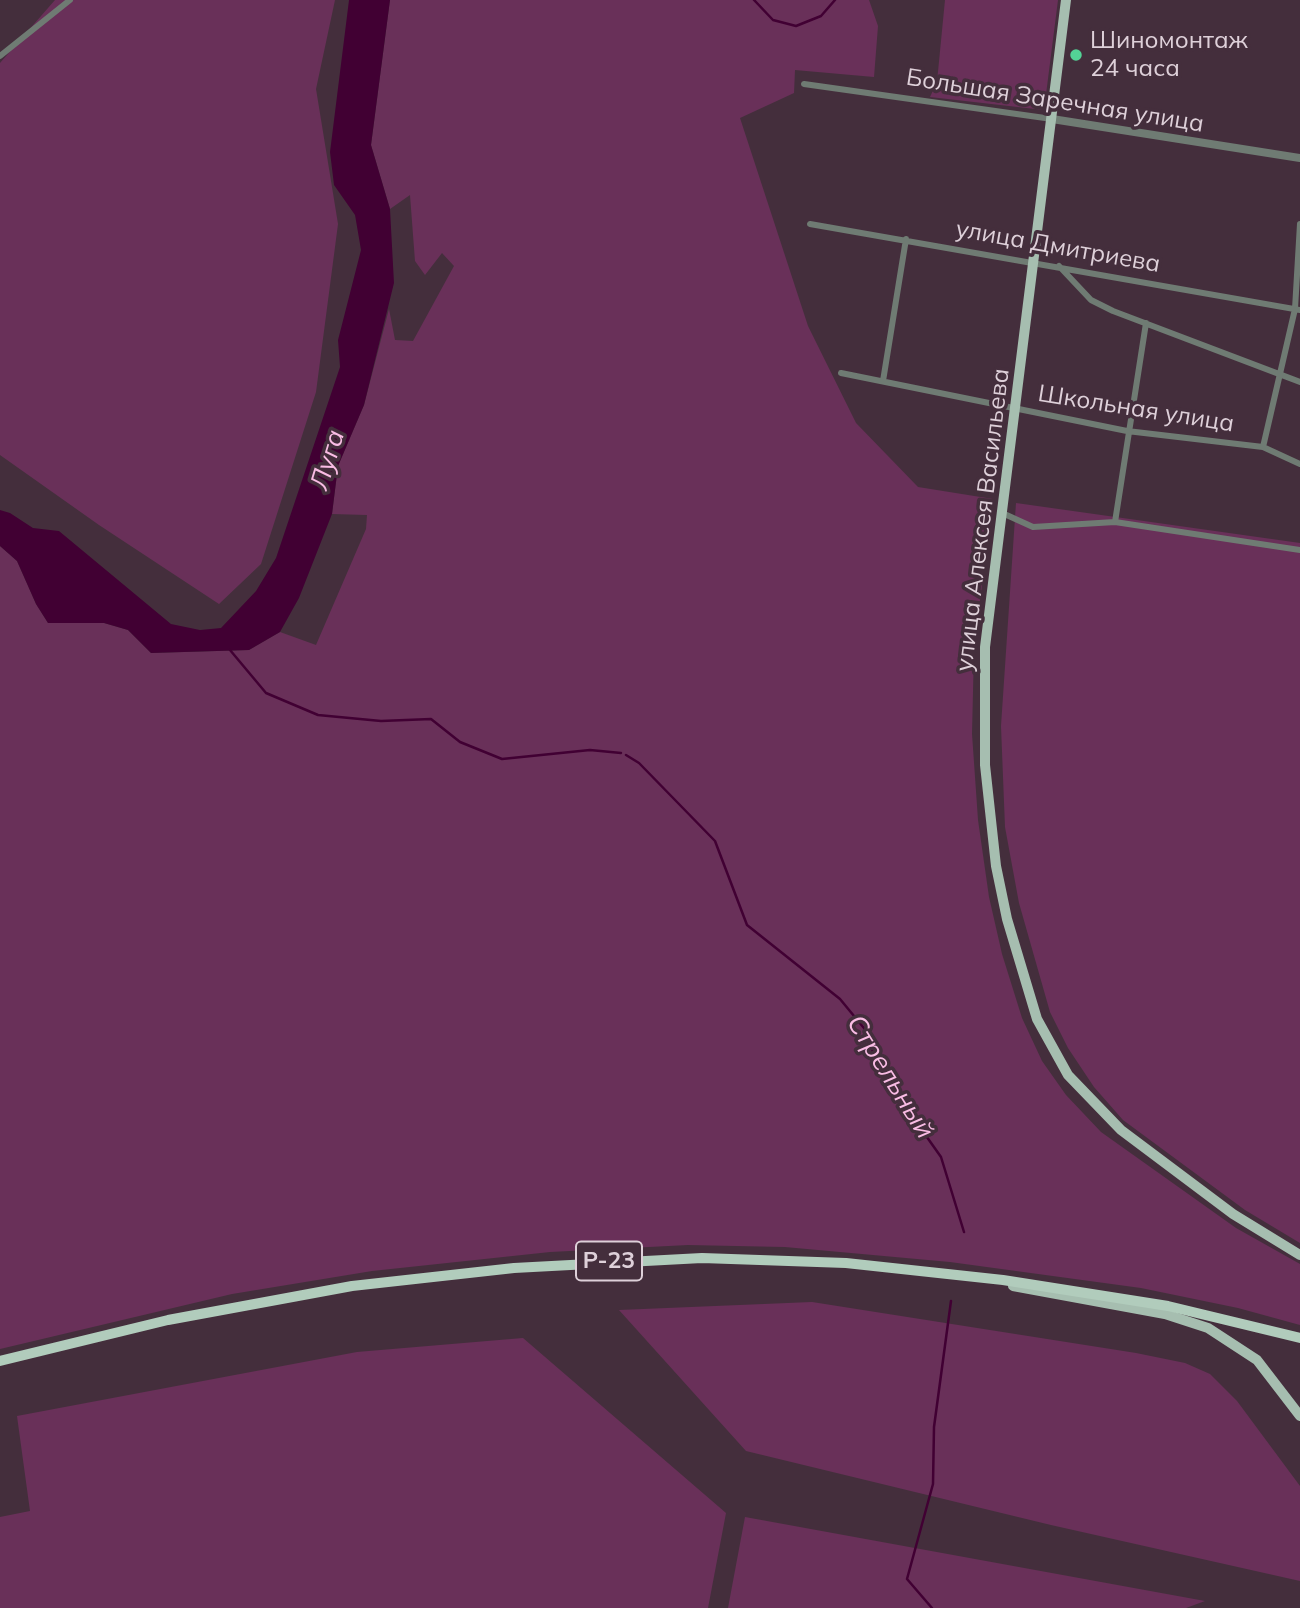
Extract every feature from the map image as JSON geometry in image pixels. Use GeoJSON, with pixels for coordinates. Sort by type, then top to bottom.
{"type":"FeatureCollection","features":[{"type":"Feature","properties":{"kind":"highway","name":"Р-23"},"geometry":{"type":"LineString","coordinates":[[0,1361],[169,1320],[386,1282],[514,1268],[723,1258],[789,1259],[954,1274],[1168,1306],[1300,1338]]}},
{"type":"Feature","properties":{"kind":"main road","name":"улица Алексея Васильева"},"geometry":{"type":"LineString","coordinates":[[1066,0],[1017,411],[1000,512],[985,647],[985,765],[996,866],[1007,919],[1037,1019],[1068,1075],[1100,1111],[1192,1185],[1300,1255]]}},
{"type":"Feature","properties":{"kind":"main road"},"geometry":{"type":"LineString","coordinates":[[954,1274],[1150,1311],[1208,1328],[1257,1360],[1300,1416]]}},
{"type":"Feature","properties":{"kind":"street"},"geometry":{"type":"LineString","coordinates":[[0,56],[69,0]]}},
{"type":"Feature","properties":{"kind":"street","name":"Большая Заречная улица"},"geometry":{"type":"LineString","coordinates":[[804,84],[1300,158]]}},
{"type":"Feature","properties":{"kind":"street"},"geometry":{"type":"LineString","coordinates":[[1262,447],[1297,309],[1300,224]]}},
{"type":"Feature","properties":{"kind":"street","name":"улица Дмитриева"},"geometry":{"type":"LineString","coordinates":[[810,225],[906,239],[1297,309]]}},
{"type":"Feature","properties":{"kind":"street"},"geometry":{"type":"LineString","coordinates":[[883,381],[906,239]]}},
{"type":"Feature","properties":{"kind":"street"},"geometry":{"type":"LineString","coordinates":[[1059,266],[1091,300],[1300,382]]}},
{"type":"Feature","properties":{"kind":"street"},"geometry":{"type":"LineString","coordinates":[[1115,522],[1127,431],[1146,323]]}},
{"type":"Feature","properties":{"kind":"street","name":"Школьная улица"},"geometry":{"type":"LineString","coordinates":[[841,373],[1017,411],[1127,431],[1262,447],[1300,464]]}},
{"type":"Feature","properties":{"kind":"street"},"geometry":{"type":"LineString","coordinates":[[1000,512],[1034,527],[1115,522],[1300,550]]}},
{"type":"Feature","properties":{"kind":"shaded area"},"geometry":{"type":"Polygon","coordinates":[[[55,0],[335,0],[316,89],[338,224],[316,392],[261,564],[219,604],[99,525],[0,455],[0,63],[55,0]]]}},
{"type":"Feature","properties":{"kind":"shaded area"},"geometry":{"type":"Polygon","coordinates":[[[390,0],[869,0],[878,26],[874,77],[795,70],[794,93],[740,118],[808,326],[856,423],[918,487],[993,499],[974,648],[972,734],[978,820],[989,897],[1002,954],[1022,1018],[1042,1061],[1066,1095],[1101,1132],[1236,1228],[1300,1264],[1300,1325],[1238,1308],[1141,1288],[950,1262],[785,1247],[688,1245],[550,1252],[372,1271],[232,1294],[0,1349],[0,546],[17,561],[36,604],[48,623],[104,623],[128,630],[151,653],[249,650],[280,632],[316,645],[366,529],[367,515],[332,514],[338,466],[364,405],[389,309],[395,340],[413,341],[454,266],[442,253],[425,275],[415,261],[410,195],[390,209],[371,145],[390,0]]]}},
{"type":"Feature","properties":{"kind":"shaded area"},"geometry":{"type":"Polygon","coordinates":[[[945,0],[1058,0],[1044,110],[930,97],[937,82],[945,0]]]}},
{"type":"Feature","properties":{"kind":"shaded area"},"geometry":{"type":"Polygon","coordinates":[[[1016,503],[1300,543],[1300,1243],[1245,1210],[1123,1120],[1094,1087],[1068,1048],[1050,1012],[1019,903],[1005,827],[1001,726],[1016,503]]]}},
{"type":"Feature","properties":{"kind":"shaded area"},"geometry":{"type":"Polygon","coordinates":[[[812,1302],[1136,1353],[1185,1363],[1210,1374],[1237,1401],[1300,1486],[1300,1581],[1051,1525],[746,1451],[619,1310],[812,1302]]]}},
{"type":"Feature","properties":{"kind":"shaded area"},"geometry":{"type":"Polygon","coordinates":[[[523,1338],[726,1513],[708,1608],[0,1608],[0,1517],[30,1511],[17,1416],[357,1352],[523,1338]]]}},
{"type":"Feature","properties":{"kind":"shaded area"},"geometry":{"type":"Polygon","coordinates":[[[745,1517],[1205,1601],[1186,1608],[728,1608],[745,1517]]]}},
{"type":"Feature","properties":{"kind":"water","name":"Луга"},"geometry":{"type":"Polygon","coordinates":[[[349,0],[390,0],[371,145],[390,209],[394,283],[364,405],[338,466],[332,514],[299,598],[280,632],[249,650],[151,653],[128,630],[104,623],[48,623],[36,604],[17,561],[0,546],[0,510],[10,513],[33,528],[59,531],[171,624],[200,630],[221,628],[256,591],[276,558],[340,367],[338,340],[361,250],[355,215],[334,185],[330,152],[349,0]]]}},
{"type":"Feature","properties":{"kind":"waterway"},"geometry":{"type":"LineString","coordinates":[[754,0],[773,20],[796,26],[821,16],[835,0]]}},
{"type":"Feature","properties":{"kind":"waterway","name":"Стрельный"},"geometry":{"type":"LineString","coordinates":[[230,650],[266,693],[318,715],[381,721],[431,719],[460,742],[502,759],[590,750],[621,753]]}},
{"type":"Feature","properties":{"kind":"waterway","name":"Стрельный"},"geometry":{"type":"LineString","coordinates":[[626,755],[639,763],[715,841],[747,925],[840,999],[868,1033],[876,1065],[941,1157],[964,1232]]}},
{"type":"Feature","properties":{"kind":"waterway","name":"Стрельный"},"geometry":{"type":"LineString","coordinates":[[932,1608],[907,1579],[933,1484],[934,1427],[951,1301]]}},
{"type":"Feature","properties":{"kind":"place","name":"Шиномонтаж 24 часа"},"geometry":{"type":"Point","coordinates":[1076,55]}}]}
